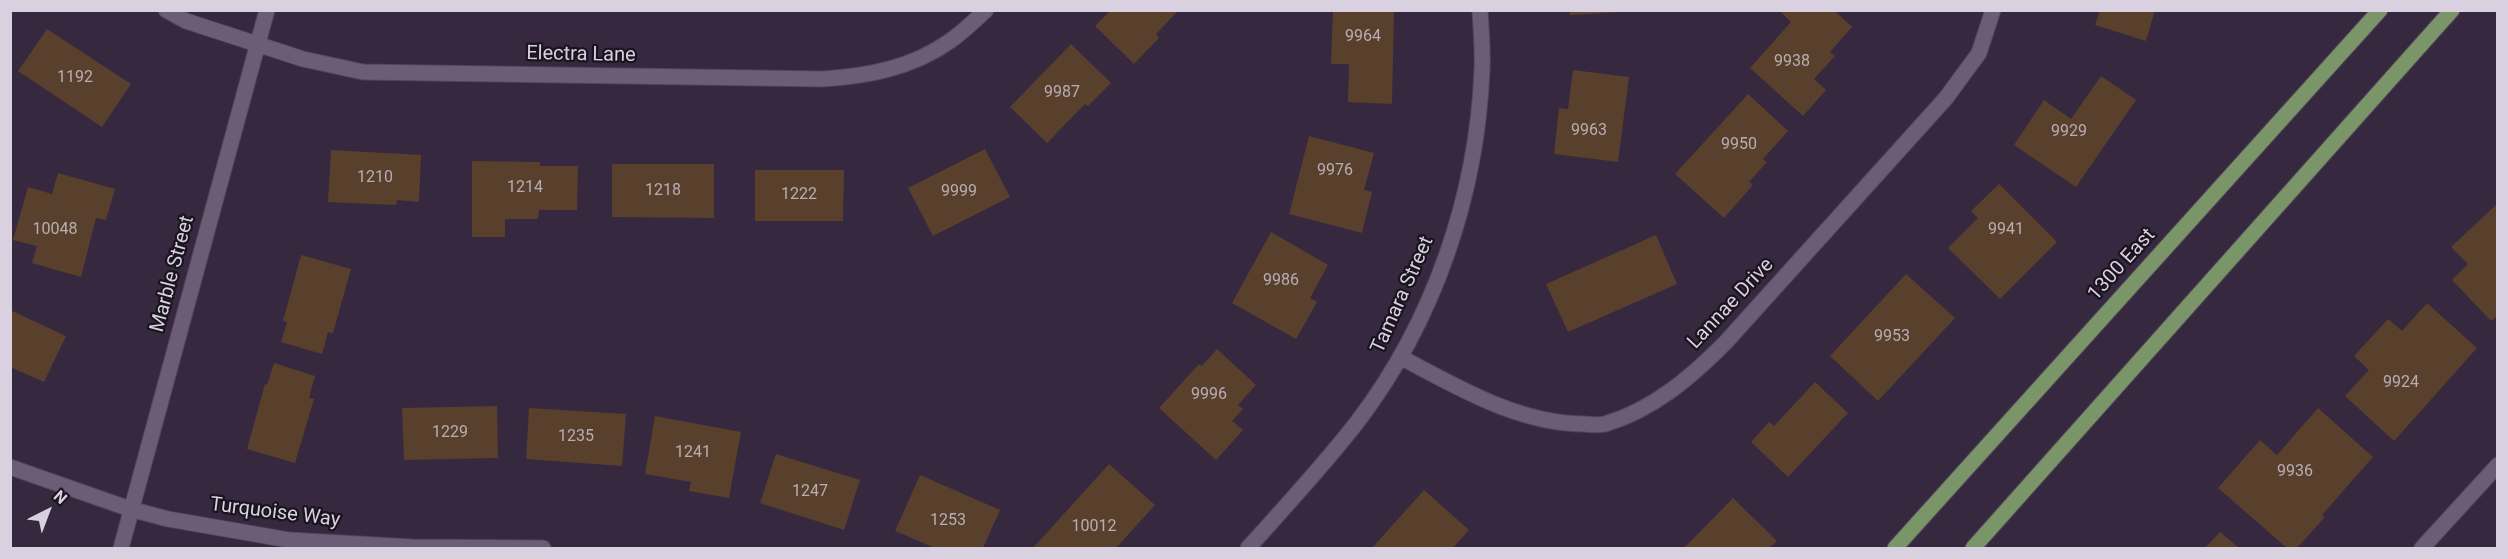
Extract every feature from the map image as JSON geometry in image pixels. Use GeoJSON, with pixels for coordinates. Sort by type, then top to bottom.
{"type":"FeatureCollection","features":[{"type":"Feature","properties":{"kind":"main road","name":"1300 East"},"geometry":{"type":"LineString","coordinates":[[1895,549],[2380,10]]}},
{"type":"Feature","properties":{"kind":"main road"},"geometry":{"type":"LineString","coordinates":[[1973,549],[2452,10]]}},
{"type":"Feature","properties":{"kind":"street","name":"Electra Lane"},"geometry":{"type":"LineString","coordinates":[[166,10],[186,21],[257,45],[303,59],[363,72],[822,80],[861,77],[908,64],[950,41],[986,10]]}},
{"type":"Feature","properties":{"kind":"street","name":"Marble Street"},"geometry":{"type":"LineString","coordinates":[[121,549],[130,508],[267,10]]}},
{"type":"Feature","properties":{"kind":"street","name":"Tamara Street"},"geometry":{"type":"LineString","coordinates":[[1248,549],[1359,420],[1400,357],[1436,284],[1462,209],[1476,138],[1483,68],[1480,10]]}},
{"type":"Feature","properties":{"kind":"street","name":"Lannae Drive"},"geometry":{"type":"LineString","coordinates":[[1400,357],[1473,395],[1516,413],[1559,424],[1604,424],[1650,405],[1691,378],[1725,344],[1946,98],[1979,53],[1993,10]]}},
{"type":"Feature","properties":{"kind":"street"},"geometry":{"type":"LineString","coordinates":[[2422,549],[2498,465]]}},
{"type":"Feature","properties":{"kind":"street","name":"Turquoise Way"},"geometry":{"type":"LineString","coordinates":[[10,467],[168,519],[289,540],[411,547],[543,549]]}},
{"type":"Feature","properties":{"kind":"building"},"geometry":{"type":"Polygon","coordinates":[[[1111,10],[1179,10],[1156,34],[1159,38],[1134,64],[1095,26],[1111,10]]]}},
{"type":"Feature","properties":{"kind":"building"},"geometry":{"type":"Polygon","coordinates":[[[1333,10],[1394,10],[1392,104],[1348,102],[1349,64],[1331,64],[1333,10]]]}},
{"type":"Feature","properties":{"kind":"building"},"geometry":{"type":"Polygon","coordinates":[[[1569,10],[1621,10],[1621,12],[1570,15],[1569,10]]]}},
{"type":"Feature","properties":{"kind":"building"},"geometry":{"type":"Polygon","coordinates":[[[1779,10],[1834,10],[1852,27],[1830,52],[1835,56],[1814,79],[1826,90],[1803,116],[1750,68],[1791,22],[1779,10]]]}},
{"type":"Feature","properties":{"kind":"building"},"geometry":{"type":"Polygon","coordinates":[[[2100,10],[2155,10],[2146,41],[2095,25],[2100,10]]]}},
{"type":"Feature","properties":{"kind":"building"},"geometry":{"type":"Polygon","coordinates":[[[47,29],[131,84],[102,127],[18,71],[47,29]]]}},
{"type":"Feature","properties":{"kind":"building"},"geometry":{"type":"Polygon","coordinates":[[[1071,44],[1111,83],[1088,106],[1085,104],[1047,143],[1010,107],[1071,44]]]}},
{"type":"Feature","properties":{"kind":"building"},"geometry":{"type":"Polygon","coordinates":[[[1573,70],[1629,77],[1618,162],[1554,154],[1559,108],[1568,109],[1573,70]]]}},
{"type":"Feature","properties":{"kind":"building"},"geometry":{"type":"Polygon","coordinates":[[[2101,76],[2136,100],[2076,187],[2014,145],[2044,100],[2071,119],[2101,76]]]}},
{"type":"Feature","properties":{"kind":"building"},"geometry":{"type":"Polygon","coordinates":[[[1748,94],[1788,131],[1763,159],[1767,162],[1749,182],[1753,185],[1724,218],[1675,174],[1748,94]]]}},
{"type":"Feature","properties":{"kind":"building"},"geometry":{"type":"Polygon","coordinates":[[[1309,136],[1374,153],[1364,190],[1372,192],[1362,233],[1289,214],[1309,136]]]}},
{"type":"Feature","properties":{"kind":"building"},"geometry":{"type":"Polygon","coordinates":[[[985,149],[1010,197],[933,236],[908,188],[985,149]]]}},
{"type":"Feature","properties":{"kind":"building"},"geometry":{"type":"Polygon","coordinates":[[[331,150],[421,155],[419,202],[397,200],[396,205],[328,202],[331,150]]]}},
{"type":"Feature","properties":{"kind":"building"},"geometry":{"type":"Polygon","coordinates":[[[472,161],[540,162],[540,166],[578,166],[577,210],[539,210],[538,219],[505,219],[505,237],[472,237],[472,161]]]}},
{"type":"Feature","properties":{"kind":"building"},"geometry":{"type":"Polygon","coordinates":[[[612,164],[714,164],[714,218],[612,217],[612,164]]]}},
{"type":"Feature","properties":{"kind":"building"},"geometry":{"type":"Polygon","coordinates":[[[755,170],[844,170],[843,221],[755,221],[755,170]]]}},
{"type":"Feature","properties":{"kind":"building"},"geometry":{"type":"Polygon","coordinates":[[[58,173],[115,189],[106,220],[96,218],[81,277],[32,263],[37,246],[13,240],[28,187],[52,194],[58,173]]]}},
{"type":"Feature","properties":{"kind":"building"},"geometry":{"type":"Polygon","coordinates":[[[1999,184],[2057,242],[2000,299],[1948,248],[1978,218],[1971,211],[1999,184]]]}},
{"type":"Feature","properties":{"kind":"building"},"geometry":{"type":"Polygon","coordinates":[[[2498,203],[2498,315],[2491,321],[2452,280],[2468,264],[2451,247],[2498,203]]]}},
{"type":"Feature","properties":{"kind":"building"},"geometry":{"type":"Polygon","coordinates":[[[1271,232],[1328,265],[1310,298],[1317,302],[1296,339],[1232,303],[1271,232]]]}},
{"type":"Feature","properties":{"kind":"building"},"geometry":{"type":"Polygon","coordinates":[[[1656,235],[1677,284],[1568,332],[1546,284],[1656,235]]]}},
{"type":"Feature","properties":{"kind":"building"},"geometry":{"type":"Polygon","coordinates":[[[301,255],[351,269],[333,333],[328,332],[322,354],[281,342],[287,322],[283,321],[301,255]]]}},
{"type":"Feature","properties":{"kind":"building"},"geometry":{"type":"Polygon","coordinates":[[[1906,274],[1955,318],[1878,401],[1830,356],[1906,274]]]}},
{"type":"Feature","properties":{"kind":"building"},"geometry":{"type":"Polygon","coordinates":[[[2427,303],[2477,348],[2394,441],[2345,396],[2369,370],[2354,356],[2388,319],[2402,331],[2427,303]]]}},
{"type":"Feature","properties":{"kind":"building"},"geometry":{"type":"Polygon","coordinates":[[[10,310],[66,336],[44,382],[10,367],[10,310]]]}},
{"type":"Feature","properties":{"kind":"building"},"geometry":{"type":"Polygon","coordinates":[[[1217,349],[1256,385],[1238,405],[1243,409],[1232,421],[1243,430],[1216,460],[1159,408],[1199,364],[1202,366],[1217,349]]]}},
{"type":"Feature","properties":{"kind":"building"},"geometry":{"type":"Polygon","coordinates":[[[274,363],[315,376],[309,398],[314,399],[295,463],[247,449],[265,384],[267,385],[274,363]]]}},
{"type":"Feature","properties":{"kind":"building"},"geometry":{"type":"Polygon","coordinates":[[[1815,382],[1848,413],[1788,477],[1751,442],[1769,422],[1774,426],[1815,382]]]}},
{"type":"Feature","properties":{"kind":"building"},"geometry":{"type":"Polygon","coordinates":[[[497,406],[498,458],[404,460],[402,408],[497,406]]]}},
{"type":"Feature","properties":{"kind":"building"},"geometry":{"type":"Polygon","coordinates":[[[529,408],[626,414],[622,466],[526,459],[529,408]]]}},
{"type":"Feature","properties":{"kind":"building"},"geometry":{"type":"Polygon","coordinates":[[[2318,408],[2373,457],[2322,515],[2325,517],[2297,548],[2287,548],[2218,488],[2260,440],[2277,455],[2318,408]]]}},
{"type":"Feature","properties":{"kind":"building"},"geometry":{"type":"Polygon","coordinates":[[[655,416],[741,432],[729,498],[689,491],[691,482],[645,474],[655,416]]]}},
{"type":"Feature","properties":{"kind":"building"},"geometry":{"type":"Polygon","coordinates":[[[776,454],[860,480],[844,530],[760,503],[776,454]]]}},
{"type":"Feature","properties":{"kind":"building"},"geometry":{"type":"Polygon","coordinates":[[[1109,464],[1155,505],[1116,548],[1033,548],[1109,464]]]}},
{"type":"Feature","properties":{"kind":"building"},"geometry":{"type":"Polygon","coordinates":[[[920,475],[1000,510],[983,548],[935,548],[895,531],[920,475]]]}},
{"type":"Feature","properties":{"kind":"building"},"geometry":{"type":"Polygon","coordinates":[[[1424,490],[1469,530],[1453,548],[1372,548],[1424,490]]]}},
{"type":"Feature","properties":{"kind":"building"},"geometry":{"type":"Polygon","coordinates":[[[1733,498],[1777,541],[1769,548],[1684,548],[1733,498]]]}},
{"type":"Feature","properties":{"kind":"building"},"geometry":{"type":"Polygon","coordinates":[[[2220,532],[2239,548],[2205,548],[2220,532]]]}}]}
